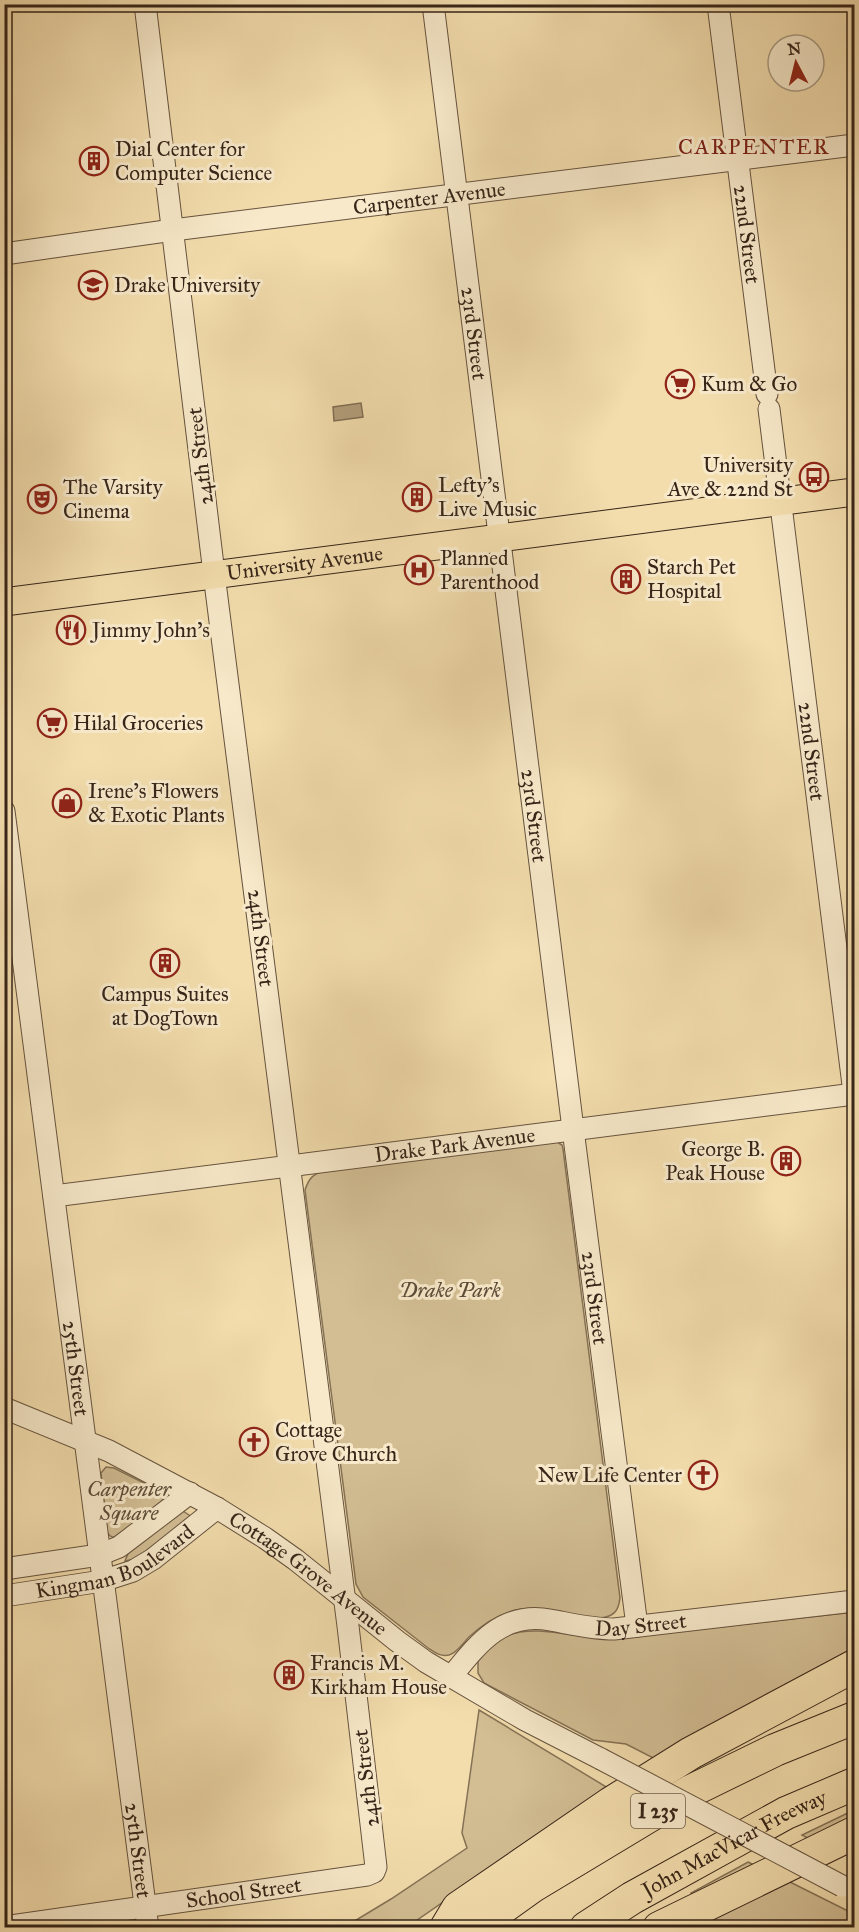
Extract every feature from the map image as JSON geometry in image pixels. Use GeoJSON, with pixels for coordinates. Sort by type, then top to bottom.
{"type":"FeatureCollection","features":[{"type":"Feature","properties":{"kind":"highway"},"geometry":{"type":"LineString","coordinates":[[446,1928],[458,1908],[611,1803],[691,1753],[855,1666]]}},
{"type":"Feature","properties":{"kind":"highway","name":"I 235"},"geometry":{"type":"LineString","coordinates":[[474,1928],[533,1886],[689,1792],[775,1750],[855,1718]]}},
{"type":"Feature","properties":{"kind":"highway","name":"John MacVicar Freeway"},"geometry":{"type":"LineString","coordinates":[[586,1928],[670,1876],[786,1813],[855,1784]]}},
{"type":"Feature","properties":{"kind":"highway"},"geometry":{"type":"LineString","coordinates":[[659,1928],[855,1833]]}},
{"type":"Feature","properties":{"kind":"main road","name":"University Avenue"},"geometry":{"type":"LineString","coordinates":[[4,602],[855,492]]}},
{"type":"Feature","properties":{"kind":"street","name":"24th Street"},"geometry":{"type":"LineString","coordinates":[[145,4],[214,574],[345,1599],[376,1861],[374,1872]]}},
{"type":"Feature","properties":{"kind":"street","name":"23rd Street"},"geometry":{"type":"LineString","coordinates":[[433,4],[637,1626]]}},
{"type":"Feature","properties":{"kind":"street","name":"22nd Street"},"geometry":{"type":"LineString","coordinates":[[718,4],[855,1094]]}},
{"type":"Feature","properties":{"kind":"street","name":"Carpenter Avenue"},"geometry":{"type":"LineString","coordinates":[[4,254],[173,230],[855,145]]}},
{"type":"Feature","properties":{"kind":"street","name":"25th Street"},"geometry":{"type":"LineString","coordinates":[[4,811],[147,1928]]}},
{"type":"Feature","properties":{"kind":"street","name":"Drake Park Avenue"},"geometry":{"type":"LineString","coordinates":[[54,1196],[855,1094]]}},
{"type":"Feature","properties":{"kind":"street","name":"Cottage Grove Avenue"},"geometry":{"type":"LineString","coordinates":[[4,1408],[109,1451],[217,1508],[296,1560],[426,1662],[525,1720],[848,1889]]}},
{"type":"Feature","properties":{"kind":"street","name":"Kingman Boulevard"},"geometry":{"type":"LineString","coordinates":[[4,1569],[99,1555],[119,1547],[190,1493]]}},
{"type":"Feature","properties":{"kind":"street","name":"Kingman Boulevard"},"geometry":{"type":"LineString","coordinates":[[4,1596],[102,1581],[133,1571],[153,1559],[217,1508]]}},
{"type":"Feature","properties":{"kind":"street","name":"Day Street"},"geometry":{"type":"LineString","coordinates":[[451,1677],[485,1637],[516,1621],[532,1618],[549,1619],[594,1629],[855,1601]]}},
{"type":"Feature","properties":{"kind":"street","name":"School Street"},"geometry":{"type":"LineString","coordinates":[[4,1927],[367,1875],[374,1872]]}},
{"type":"Feature","properties":{"kind":"green space","name":"Drake Park"},"geometry":{"type":"Polygon","coordinates":[[[557,1142],[562,1145],[563,1149],[619,1604],[614,1613],[601,1618],[532,1608],[514,1610],[487,1623],[452,1654],[440,1655],[363,1597],[356,1584],[305,1190],[312,1177],[324,1171],[557,1142]]]}},
{"type":"Feature","properties":{"kind":"green space","name":"Carpenter Square"},"geometry":{"type":"Polygon","coordinates":[[[106,1467],[114,1468],[158,1490],[163,1502],[115,1538],[107,1532],[101,1473],[106,1467]]]}},
{"type":"Feature","properties":{"kind":"green space"},"geometry":{"type":"Polygon","coordinates":[[[183,1511],[192,1517],[135,1559],[125,1561],[129,1551],[183,1511]]]}},
{"type":"Feature","properties":{"kind":"green space"},"geometry":{"type":"Polygon","coordinates":[[[854,1612],[854,1654],[659,1761],[626,1744],[593,1740],[484,1683],[478,1673],[478,1660],[487,1650],[502,1638],[518,1632],[544,1631],[613,1639],[854,1612]]]}},
{"type":"Feature","properties":{"kind":"green space"},"geometry":{"type":"Polygon","coordinates":[[[479,1710],[608,1788],[407,1927],[343,1928],[467,1848],[462,1833],[479,1710]]]}},
{"type":"Feature","properties":{"kind":"green space"},"geometry":{"type":"Polygon","coordinates":[[[854,1810],[854,1824],[813,1841],[802,1835],[854,1810]]]}},
{"type":"Feature","properties":{"kind":"green space"},"geometry":{"type":"Polygon","coordinates":[[[748,1862],[756,1866],[693,1897],[691,1893],[748,1862]]]}},
{"type":"Feature","properties":{"kind":"green space"},"geometry":{"type":"Polygon","coordinates":[[[778,1876],[854,1914],[854,1927],[674,1928],[778,1876]]]}},
{"type":"Feature","properties":{"kind":"shaded area"},"geometry":{"type":"Polygon","coordinates":[[[361,403],[363,417],[334,421],[333,407],[361,403]]]}},
{"type":"Feature","properties":{"kind":"place","name":"Dial Center for Computer Science"},"geometry":{"type":"Point","coordinates":[94,161]}},
{"type":"Feature","properties":{"kind":"place","name":"Drake University"},"geometry":{"type":"Point","coordinates":[93,285]}},
{"type":"Feature","properties":{"kind":"place","name":"Kum & Go"},"geometry":{"type":"Point","coordinates":[680,384]}},
{"type":"Feature","properties":{"kind":"place","name":"University Ave & 22nd St"},"geometry":{"type":"Point","coordinates":[814,477]}},
{"type":"Feature","properties":{"kind":"place","name":"Lefty's Live Music"},"geometry":{"type":"Point","coordinates":[417,497]}},
{"type":"Feature","properties":{"kind":"place","name":"The Varsity Cinema"},"geometry":{"type":"Point","coordinates":[42,499]}},
{"type":"Feature","properties":{"kind":"place","name":"Planned Parenthood"},"geometry":{"type":"Point","coordinates":[419,570]}},
{"type":"Feature","properties":{"kind":"place","name":"Starch Pet Hospital"},"geometry":{"type":"Point","coordinates":[626,579]}},
{"type":"Feature","properties":{"kind":"place","name":"Jimmy John's"},"geometry":{"type":"Point","coordinates":[71,630]}},
{"type":"Feature","properties":{"kind":"place","name":"Hilal Groceries"},"geometry":{"type":"Point","coordinates":[52,723]}},
{"type":"Feature","properties":{"kind":"place","name":"Irene's Flowers & Exotic Plants"},"geometry":{"type":"Point","coordinates":[67,803]}},
{"type":"Feature","properties":{"kind":"place","name":"Campus Suites at DogTown"},"geometry":{"type":"Point","coordinates":[165,963]}},
{"type":"Feature","properties":{"kind":"place","name":"George B. Peak House"},"geometry":{"type":"Point","coordinates":[786,1161]}},
{"type":"Feature","properties":{"kind":"place","name":"Cottage Grove Church"},"geometry":{"type":"Point","coordinates":[254,1442]}},
{"type":"Feature","properties":{"kind":"place","name":"New Life Center"},"geometry":{"type":"Point","coordinates":[703,1475]}},
{"type":"Feature","properties":{"kind":"place","name":"Francis M. Kirkham House"},"geometry":{"type":"Point","coordinates":[289,1675]}},
{"type":"Feature","properties":{"kind":"district","name":"CARPENTER"},"geometry":{"type":"Point","coordinates":[754,146]}}]}
